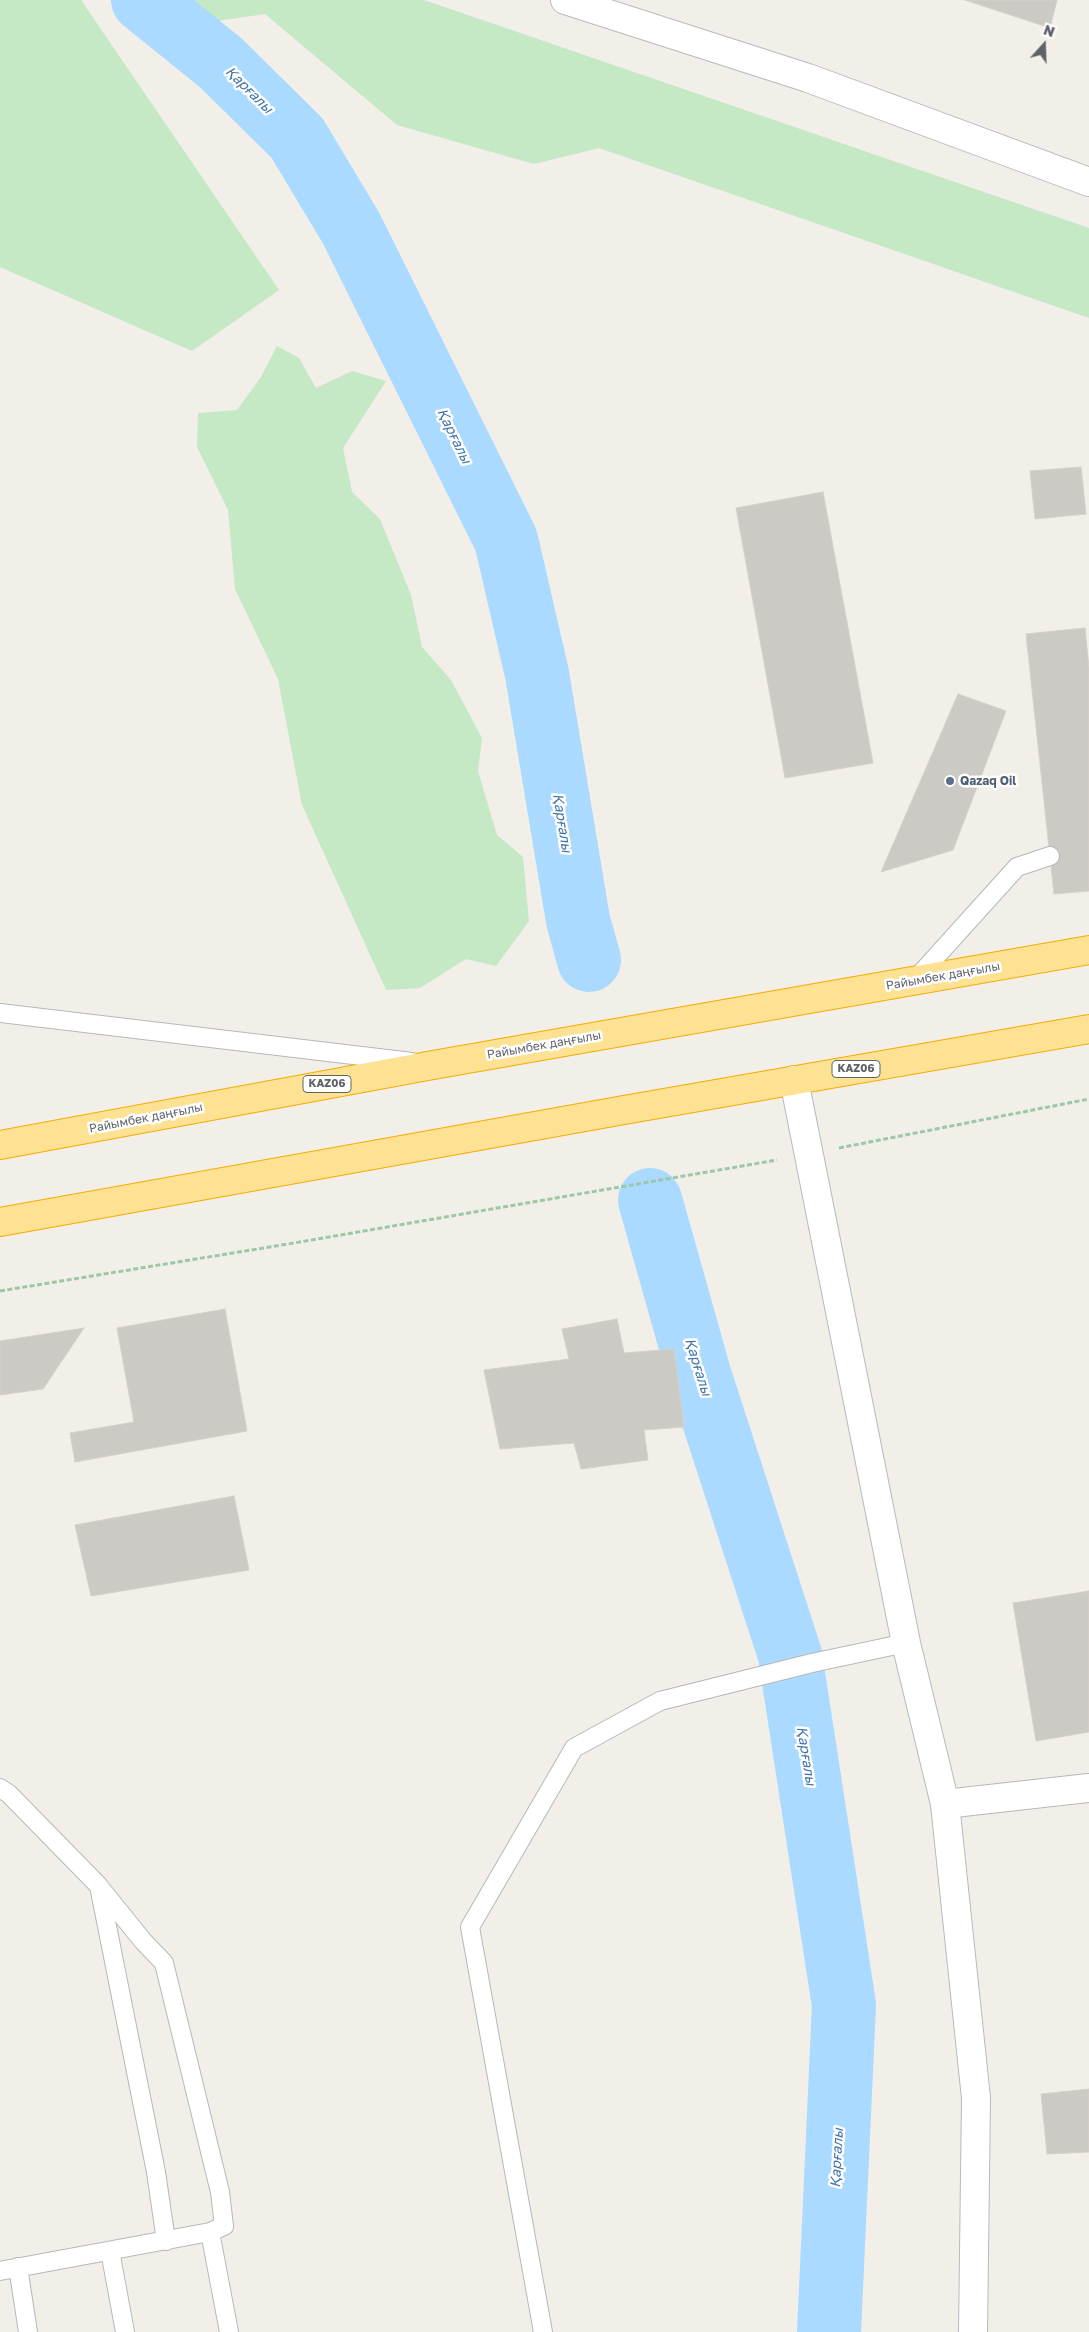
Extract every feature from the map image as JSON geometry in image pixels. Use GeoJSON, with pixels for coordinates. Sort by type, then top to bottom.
{"type":"FeatureCollection","features":[{"type":"Feature","properties":{"kind":"highway","name":"Райымбек даңғылы"},"geometry":{"type":"LineString","coordinates":[[0,1145],[433,1064],[1089,950]]}},
{"type":"Feature","properties":{"kind":"highway","name":"KАZ06"},"geometry":{"type":"LineString","coordinates":[[0,1222],[1089,1029]]}},
{"type":"Feature","properties":{"kind":"street"},"geometry":{"type":"LineString","coordinates":[[565,0],[808,78],[1089,182]]}},
{"type":"Feature","properties":{"kind":"street"},"geometry":{"type":"LineString","coordinates":[[794,1080],[906,1643],[945,1804],[976,2098],[973,2332]]}},
{"type":"Feature","properties":{"kind":"street"},"geometry":{"type":"LineString","coordinates":[[945,1804],[1089,1788]]}},
{"type":"Feature","properties":{"kind":"lane"},"geometry":{"type":"LineString","coordinates":[[914,981],[1017,867],[1050,856]]}},
{"type":"Feature","properties":{"kind":"lane"},"geometry":{"type":"LineString","coordinates":[[0,1014],[433,1064]]}},
{"type":"Feature","properties":{"kind":"lane"},"geometry":{"type":"LineString","coordinates":[[543,2332],[470,1927],[574,1748],[660,1701],[812,1663],[906,1643]]}},
{"type":"Feature","properties":{"kind":"lane"},"geometry":{"type":"LineString","coordinates":[[0,1788],[9,1794],[100,1886],[143,1942],[164,1963],[220,2192],[224,2226],[210,2232],[166,2241],[0,2271]]}},
{"type":"Feature","properties":{"kind":"lane"},"geometry":{"type":"LineString","coordinates":[[100,1886],[156,2172],[166,2241]]}},
{"type":"Feature","properties":{"kind":"lane"},"geometry":{"type":"LineString","coordinates":[[210,2232],[229,2332]]}},
{"type":"Feature","properties":{"kind":"lane"},"geometry":{"type":"LineString","coordinates":[[110,2251],[125,2332]]}},
{"type":"Feature","properties":{"kind":"lane"},"geometry":{"type":"LineString","coordinates":[[18,2267],[28,2332]]}},
{"type":"Feature","properties":{"kind":"path"},"geometry":{"type":"LineString","coordinates":[[0,1290],[304,1242],[808,1154],[1089,1099]]}},
{"type":"Feature","properties":{"kind":"green space"},"geometry":{"type":"Polygon","coordinates":[[[0,0],[81,0],[279,290],[192,351],[0,267],[0,0]]]}},
{"type":"Feature","properties":{"kind":"green space"},"geometry":{"type":"Polygon","coordinates":[[[176,0],[424,0],[1089,228],[1089,318],[599,148],[534,164],[397,125],[265,14],[204,23],[176,0]]]}},
{"type":"Feature","properties":{"kind":"green space"},"geometry":{"type":"Polygon","coordinates":[[[277,346],[299,358],[316,388],[352,371],[386,381],[343,448],[352,492],[380,519],[411,595],[422,647],[451,680],[482,738],[478,771],[497,835],[523,857],[529,921],[496,966],[466,959],[420,988],[386,990],[302,805],[278,679],[235,589],[228,510],[197,447],[198,413],[237,410],[261,377],[277,346]]]}},
{"type":"Feature","properties":{"kind":"building"},"geometry":{"type":"Polygon","coordinates":[[[965,0],[1057,0],[1050,28],[965,0]]]}},
{"type":"Feature","properties":{"kind":"building"},"geometry":{"type":"Polygon","coordinates":[[[1081,467],[1086,514],[1035,519],[1030,471],[1081,467]]]}},
{"type":"Feature","properties":{"kind":"building"},"geometry":{"type":"Polygon","coordinates":[[[823,492],[873,763],[785,778],[736,508],[823,492]]]}},
{"type":"Feature","properties":{"kind":"building"},"geometry":{"type":"Polygon","coordinates":[[[1085,628],[1089,668],[1089,891],[1054,894],[1026,634],[1085,628]]]}},
{"type":"Feature","properties":{"kind":"building","name":"Qazaq Oil"},"geometry":{"type":"Polygon","coordinates":[[[958,694],[1006,711],[953,850],[881,872],[958,694]]]}},
{"type":"Feature","properties":{"kind":"building"},"geometry":{"type":"Polygon","coordinates":[[[225,1309],[247,1431],[75,1462],[70,1433],[134,1422],[117,1328],[225,1309]]]}},
{"type":"Feature","properties":{"kind":"building"},"geometry":{"type":"Polygon","coordinates":[[[617,1319],[624,1353],[674,1349],[684,1427],[644,1430],[648,1460],[581,1469],[574,1443],[500,1449],[484,1370],[569,1359],[562,1329],[617,1319]]]}},
{"type":"Feature","properties":{"kind":"building"},"geometry":{"type":"Polygon","coordinates":[[[84,1328],[43,1389],[0,1395],[0,1341],[84,1328]]]}},
{"type":"Feature","properties":{"kind":"building"},"geometry":{"type":"Polygon","coordinates":[[[234,1496],[249,1570],[91,1596],[75,1525],[234,1496]]]}},
{"type":"Feature","properties":{"kind":"building"},"geometry":{"type":"Polygon","coordinates":[[[1089,1591],[1089,1732],[1036,1741],[1013,1603],[1089,1591]]]}},
{"type":"Feature","properties":{"kind":"building"},"geometry":{"type":"Polygon","coordinates":[[[1089,2089],[1089,2152],[1047,2154],[1041,2094],[1089,2089]]]}},
{"type":"Feature","properties":{"kind":"waterway","name":"Қарғалы"},"geometry":{"type":"LineString","coordinates":[[143,0],[221,63],[297,138],[351,228],[506,540],[537,674],[578,920],[589,960]]}},
{"type":"Feature","properties":{"kind":"waterway","name":"Қарғалы"},"geometry":{"type":"LineString","coordinates":[[650,1200],[699,1374],[790,1655],[844,2005],[829,2332]]}},
{"type":"Feature","properties":{"kind":"place","name":"Qazaq Oil"},"geometry":{"type":"Point","coordinates":[950,781]}}]}
